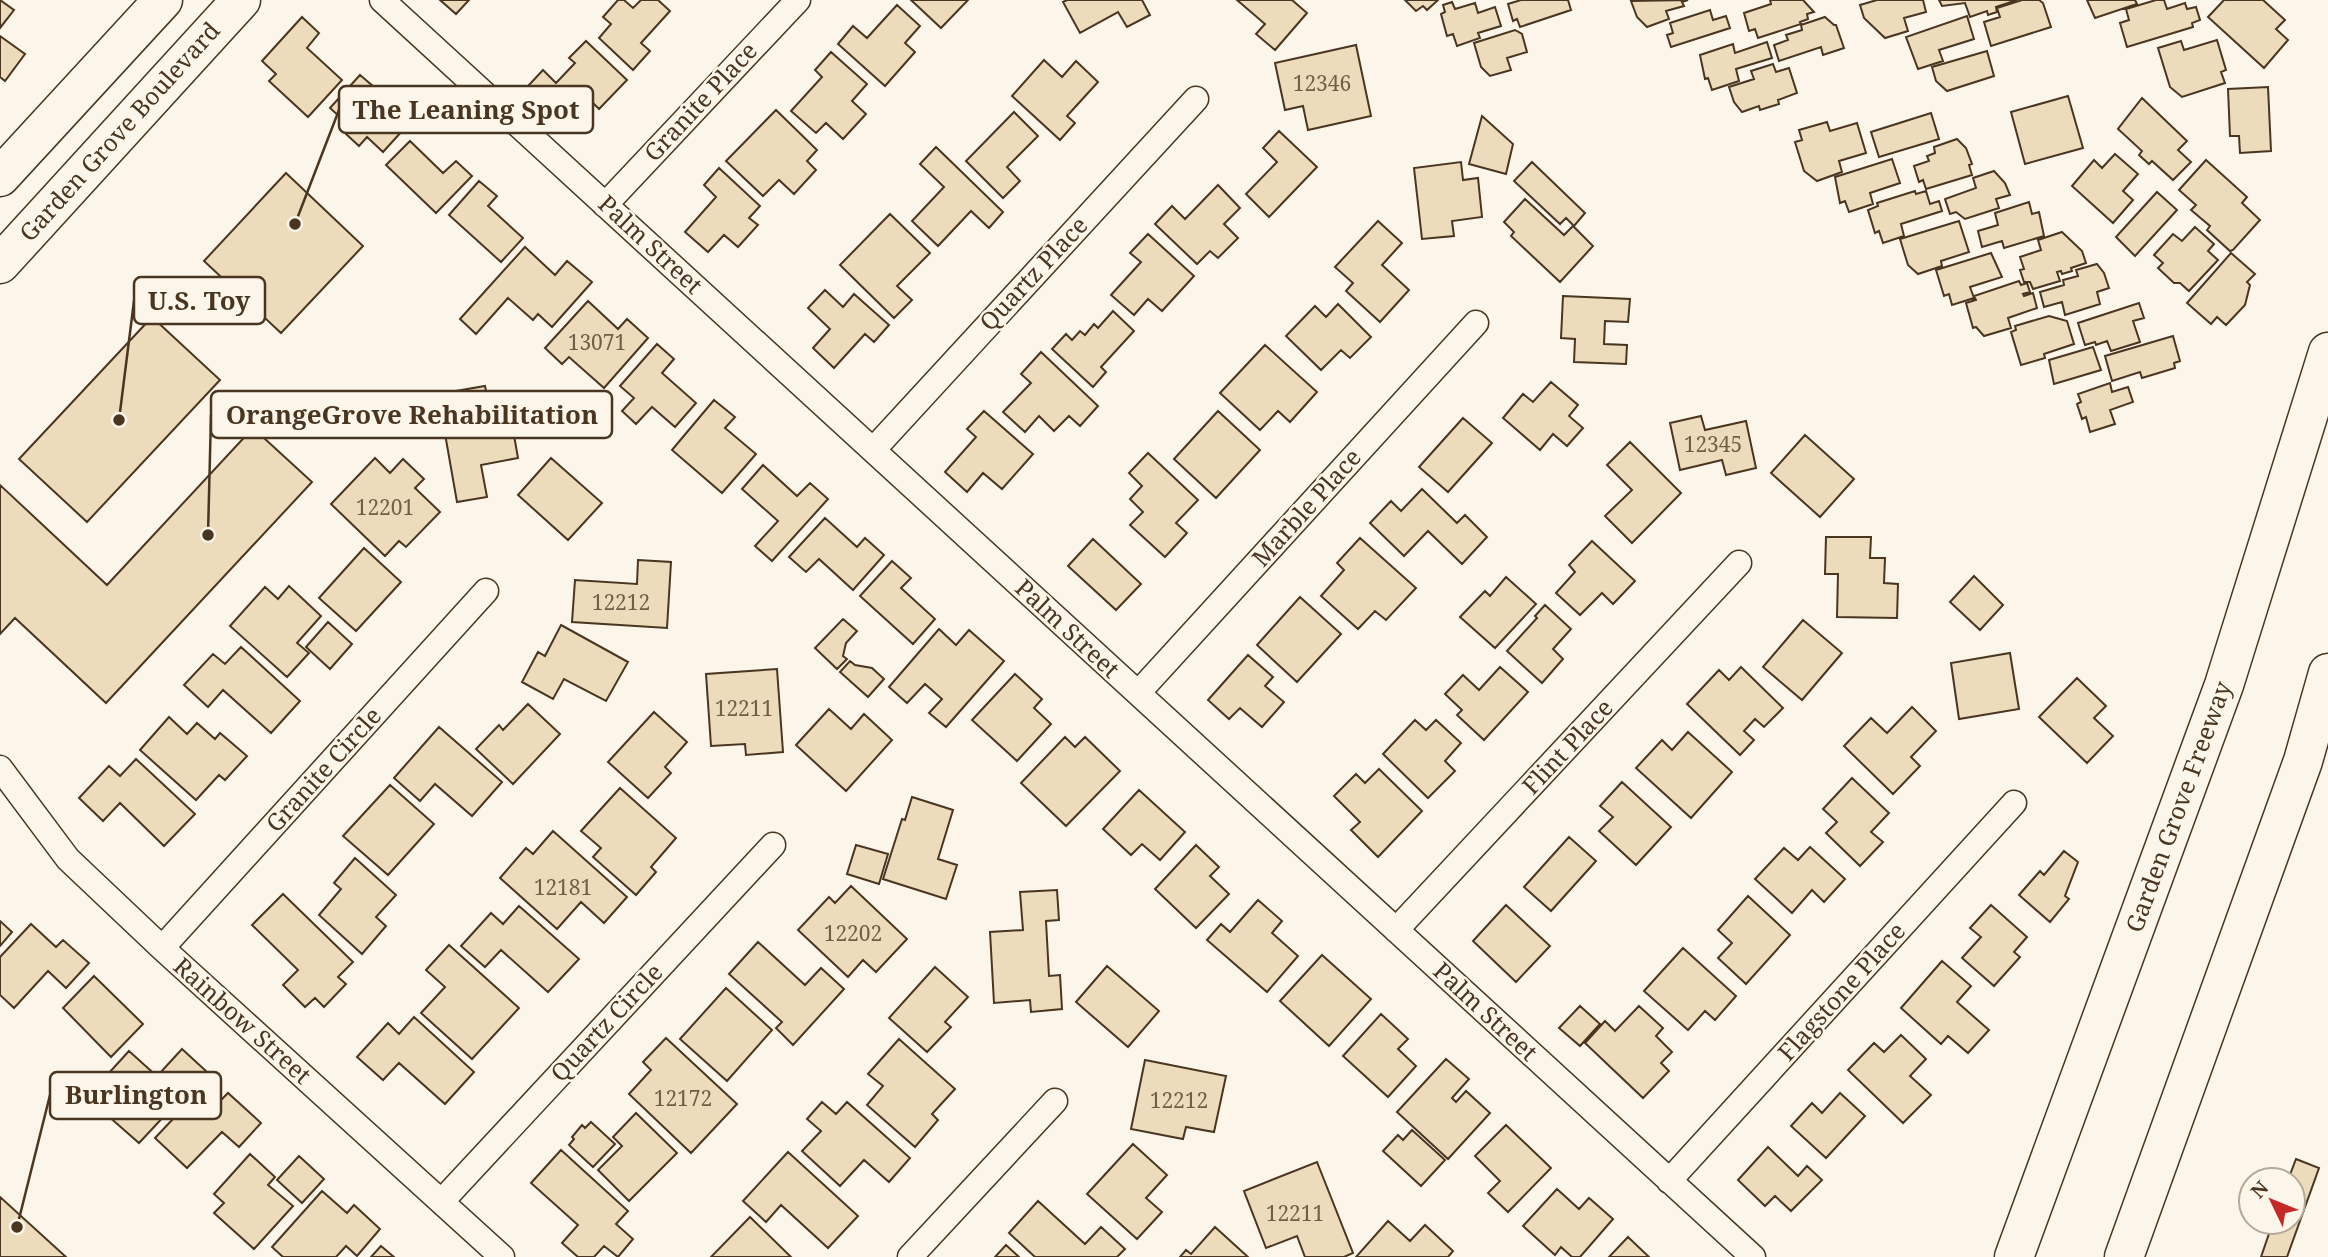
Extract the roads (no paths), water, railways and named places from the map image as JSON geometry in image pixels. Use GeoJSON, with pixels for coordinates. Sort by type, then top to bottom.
{"type":"FeatureCollection","features":[{"type":"Feature","properties":{"kind":"main road"},"geometry":{"type":"LineString","coordinates":[[0,177],[163,0]]}},
{"type":"Feature","properties":{"kind":"main road","name":"Garden Grove Boulevard"},"geometry":{"type":"LineString","coordinates":[[0,264],[241,0]]}},
{"type":"Feature","properties":{"kind":"main road","name":"Garden Grove Freeway"},"geometry":{"type":"LineString","coordinates":[[2014,1257],[2224,685],[2328,352]]}},
{"type":"Feature","properties":{"kind":"main road"},"geometry":{"type":"LineString","coordinates":[[2124,1257],[2303,761],[2328,673]]}},
{"type":"Feature","properties":{"kind":"street","name":"Palm Street"},"geometry":{"type":"LineString","coordinates":[[382,0],[1753,1257]]}},
{"type":"Feature","properties":{"kind":"street","name":"Granite Place"},"geometry":{"type":"LineString","coordinates":[[605,205],[797,0]]}},
{"type":"Feature","properties":{"kind":"street","name":"Quartz Place"},"geometry":{"type":"LineString","coordinates":[[873,450],[1196,99]]}},
{"type":"Feature","properties":{"kind":"street","name":"Marble Place"},"geometry":{"type":"LineString","coordinates":[[1138,693],[1476,323]]}},
{"type":"Feature","properties":{"kind":"street","name":"Flint Place"},"geometry":{"type":"LineString","coordinates":[[1396,930],[1740,563]]}},
{"type":"Feature","properties":{"kind":"street","name":"Granite Circle"},"geometry":{"type":"LineString","coordinates":[[162,948],[486,591]]}},
{"type":"Feature","properties":{"kind":"street","name":"Rainbow Street"},"geometry":{"type":"LineString","coordinates":[[0,768],[68,859],[502,1257]]}},
{"type":"Feature","properties":{"kind":"street","name":"Flagstone Place"},"geometry":{"type":"LineString","coordinates":[[1669,1181],[2014,803]]}},
{"type":"Feature","properties":{"kind":"street","name":"Quartz Circle"},"geometry":{"type":"LineString","coordinates":[[442,1201],[773,845]]}},
{"type":"Feature","properties":{"kind":"street"},"geometry":{"type":"LineString","coordinates":[[910,1257],[1055,1101]]}},
{"type":"Feature","properties":{"kind":"place","name":"The Leaning Spot"},"geometry":{"type":"Point","coordinates":[295,224]}},
{"type":"Feature","properties":{"kind":"place","name":"U.S. Toy"},"geometry":{"type":"Point","coordinates":[119,420]}},
{"type":"Feature","properties":{"kind":"place","name":"OrangeGrove Rehabilitation"},"geometry":{"type":"Point","coordinates":[208,535]}},
{"type":"Feature","properties":{"kind":"place","name":"Burlington"},"geometry":{"type":"Point","coordinates":[17,1227]}}]}
